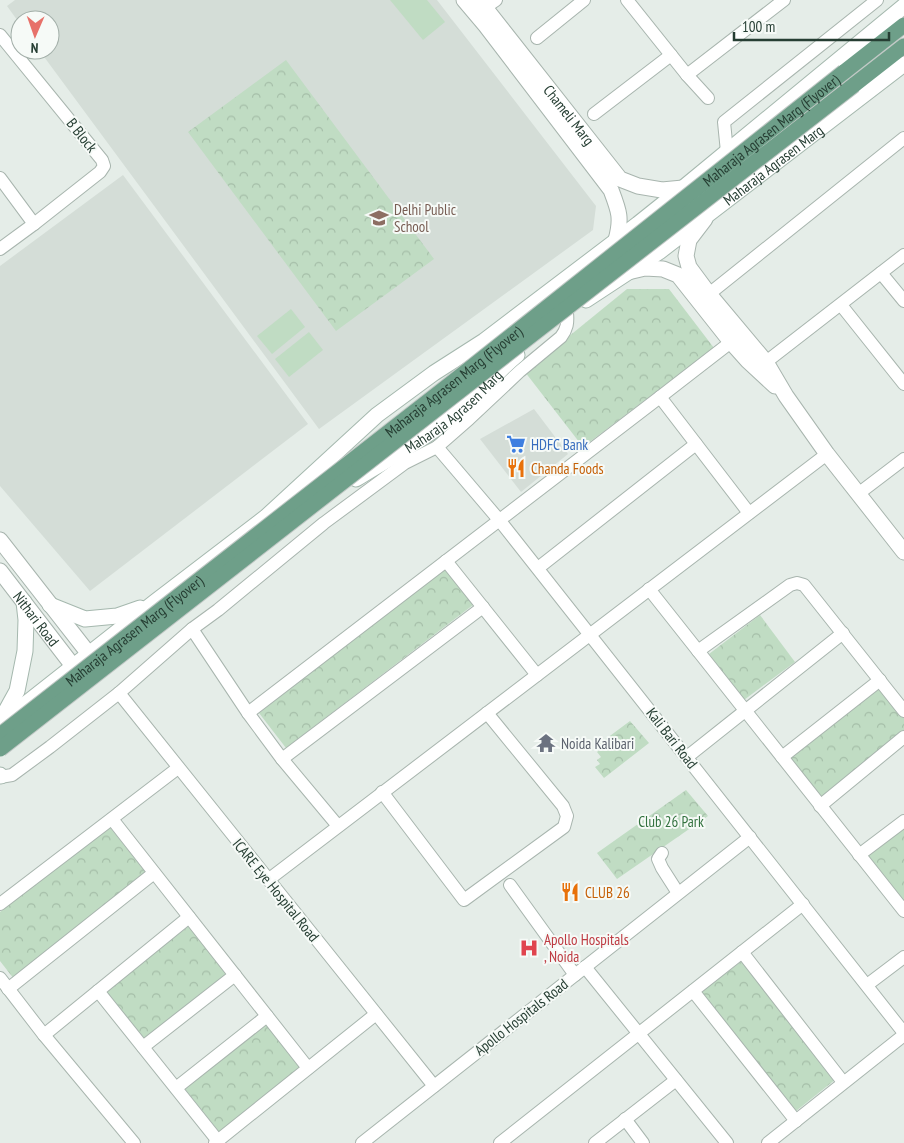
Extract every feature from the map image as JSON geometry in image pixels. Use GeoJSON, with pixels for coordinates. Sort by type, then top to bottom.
{"type":"FeatureCollection","features":[{"type":"Feature","properties":{"kind":"main road","name":"Chameli Marg"},"geometry":{"type":"LineString","coordinates":[[464,0],[484,6],[620,179],[638,186],[662,190],[683,188]]}},
{"type":"Feature","properties":{"kind":"main road","name":"Chameli Marg"},"geometry":{"type":"LineString","coordinates":[[484,6],[611,190],[619,211],[620,226],[616,240]]}},
{"type":"Feature","properties":{"kind":"main road"},"geometry":{"type":"LineString","coordinates":[[492,380],[477,382],[443,411],[438,412],[428,407],[426,398],[428,390],[484,341],[638,224],[904,6]]}},
{"type":"Feature","properties":{"kind":"main road","name":"Maharaja Agrasen Marg (Flyover)"},"geometry":{"type":"LineString","coordinates":[[0,735],[904,25]]}},
{"type":"Feature","properties":{"kind":"main road","name":"Maharaja Agrasen Marg (Flyover)"},"geometry":{"type":"LineString","coordinates":[[0,749],[904,46]]}},
{"type":"Feature","properties":{"kind":"main road","name":"Maharaja Agrasen Marg"},"geometry":{"type":"LineString","coordinates":[[0,754],[87,688],[332,493],[439,428],[492,380],[503,366],[567,313],[659,252],[904,64]]}},
{"type":"Feature","properties":{"kind":"main road"},"geometry":{"type":"LineString","coordinates":[[726,152],[751,182]]}},
{"type":"Feature","properties":{"kind":"main road"},"geometry":{"type":"LineString","coordinates":[[709,214],[689,240],[686,256],[689,267],[704,298],[730,342],[786,396]]}},
{"type":"Feature","properties":{"kind":"main road"},"geometry":{"type":"LineString","coordinates":[[628,272],[645,268],[664,269],[678,275],[704,298],[766,362],[786,396],[827,454],[904,552]]}},
{"type":"Feature","properties":{"kind":"main road"},"geometry":{"type":"LineString","coordinates":[[0,723],[266,517],[377,415],[434,373],[484,341]]}},
{"type":"Feature","properties":{"kind":"main road"},"geometry":{"type":"LineString","coordinates":[[330,458],[329,472],[336,479],[352,481]]}},
{"type":"Feature","properties":{"kind":"main road"},"geometry":{"type":"LineString","coordinates":[[0,540],[104,674]]}},
{"type":"Feature","properties":{"kind":"main road","name":"Nithari Road"},"geometry":{"type":"LineString","coordinates":[[0,571],[73,666],[87,688]]}},
{"type":"Feature","properties":{"kind":"main road"},"geometry":{"type":"LineString","coordinates":[[0,723],[17,691],[26,651],[24,602]]}},
{"type":"Feature","properties":{"kind":"main road"},"geometry":{"type":"LineString","coordinates":[[50,605],[85,619],[117,616],[154,602]]}},
{"type":"Feature","properties":{"kind":"street"},"geometry":{"type":"LineString","coordinates":[[537,38],[584,0]]}},
{"type":"Feature","properties":{"kind":"street"},"geometry":{"type":"LineString","coordinates":[[627,0],[687,75],[708,98]]}},
{"type":"Feature","properties":{"kind":"street"},"geometry":{"type":"LineString","coordinates":[[687,75],[784,0]]}},
{"type":"Feature","properties":{"kind":"street"},"geometry":{"type":"LineString","coordinates":[[726,152],[724,122],[872,1]]}},
{"type":"Feature","properties":{"kind":"street","name":"B Block"},"geometry":{"type":"LineString","coordinates":[[0,35],[102,160],[104,166],[100,172],[0,249]]}},
{"type":"Feature","properties":{"kind":"street"},"geometry":{"type":"LineString","coordinates":[[594,114],[671,55]]}},
{"type":"Feature","properties":{"kind":"street"},"geometry":{"type":"LineString","coordinates":[[704,298],[904,138]]}},
{"type":"Feature","properties":{"kind":"street"},"geometry":{"type":"LineString","coordinates":[[0,178],[34,224]]}},
{"type":"Feature","properties":{"kind":"street"},"geometry":{"type":"LineString","coordinates":[[766,362],[904,255]]}},
{"type":"Feature","properties":{"kind":"street"},"geometry":{"type":"LineString","coordinates":[[881,274],[904,302]]}},
{"type":"Feature","properties":{"kind":"street"},"geometry":{"type":"LineString","coordinates":[[841,305],[904,384]]}},
{"type":"Feature","properties":{"kind":"street"},"geometry":{"type":"LineString","coordinates":[[0,776],[12,774],[50,747],[119,693],[192,629],[324,523],[405,464],[436,447],[469,419],[520,370],[561,337],[568,325],[567,313]]}},
{"type":"Feature","properties":{"kind":"street"},"geometry":{"type":"LineString","coordinates":[[248,713],[730,342]]}},
{"type":"Feature","properties":{"kind":"street"},"geometry":{"type":"LineString","coordinates":[[660,397],[749,513]]}},
{"type":"Feature","properties":{"kind":"street"},"geometry":{"type":"LineString","coordinates":[[538,568],[696,444]]}},
{"type":"Feature","properties":{"kind":"street","name":"Kali Bari Road"},"geometry":{"type":"LineString","coordinates":[[436,447],[500,520],[904,1034]]}},
{"type":"Feature","properties":{"kind":"street"},"geometry":{"type":"LineString","coordinates":[[268,880],[827,454]]}},
{"type":"Feature","properties":{"kind":"street"},"geometry":{"type":"LineString","coordinates":[[858,494],[904,459]]}},
{"type":"Feature","properties":{"kind":"street"},"geometry":{"type":"LineString","coordinates":[[446,561],[537,675]]}},
{"type":"Feature","properties":{"kind":"street"},"geometry":{"type":"LineString","coordinates":[[698,651],[790,585],[797,583],[804,585],[904,711]]}},
{"type":"Feature","properties":{"kind":"street"},"geometry":{"type":"LineString","coordinates":[[649,589],[904,911]]}},
{"type":"Feature","properties":{"kind":"street"},"geometry":{"type":"LineString","coordinates":[[282,759],[483,607]]}},
{"type":"Feature","properties":{"kind":"street"},"geometry":{"type":"LineString","coordinates":[[192,629],[248,713],[282,759],[338,826]]}},
{"type":"Feature","properties":{"kind":"street"},"geometry":{"type":"LineString","coordinates":[[686,757],[843,633]]}},
{"type":"Feature","properties":{"kind":"street"},"geometry":{"type":"LineString","coordinates":[[782,756],[880,680]]}},
{"type":"Feature","properties":{"kind":"street","name":"ICARE Eye Hospital Road"},"geometry":{"type":"LineString","coordinates":[[119,693],[434,1086]]}},
{"type":"Feature","properties":{"kind":"street"},"geometry":{"type":"LineString","coordinates":[[382,792],[464,900],[564,826],[567,816],[563,806],[487,713]]}},
{"type":"Feature","properties":{"kind":"street"},"geometry":{"type":"LineString","coordinates":[[820,806],[904,737]]}},
{"type":"Feature","properties":{"kind":"street"},"geometry":{"type":"LineString","coordinates":[[0,904],[178,768]]}},
{"type":"Feature","properties":{"kind":"street"},"geometry":{"type":"LineString","coordinates":[[112,819],[308,1068]]}},
{"type":"Feature","properties":{"kind":"street"},"geometry":{"type":"LineString","coordinates":[[859,855],[904,821]]}},
{"type":"Feature","properties":{"kind":"street","name":"Apollo Hospitals Road"},"geometry":{"type":"LineString","coordinates":[[362,1143],[750,837]]}},
{"type":"Feature","properties":{"kind":"street"},"geometry":{"type":"LineString","coordinates":[[662,852],[658,860],[678,893]]}},
{"type":"Feature","properties":{"kind":"street"},"geometry":{"type":"LineString","coordinates":[[8,989],[154,873]]}},
{"type":"Feature","properties":{"kind":"street"},"geometry":{"type":"LineString","coordinates":[[510,885],[580,971],[639,1033],[727,1143]]}},
{"type":"Feature","properties":{"kind":"street"},"geometry":{"type":"LineString","coordinates":[[500,1143],[803,904]]}},
{"type":"Feature","properties":{"kind":"street"},"geometry":{"type":"LineString","coordinates":[[44,1035],[189,917]]}},
{"type":"Feature","properties":{"kind":"street"},"geometry":{"type":"LineString","coordinates":[[742,952],[844,1082]]}},
{"type":"Feature","properties":{"kind":"street"},"geometry":{"type":"LineString","coordinates":[[867,985],[904,957]]}},
{"type":"Feature","properties":{"kind":"street"},"geometry":{"type":"LineString","coordinates":[[143,1047],[235,975]]}},
{"type":"Feature","properties":{"kind":"street"},"geometry":{"type":"LineString","coordinates":[[0,978],[44,1035],[134,1143]]}},
{"type":"Feature","properties":{"kind":"street"},"geometry":{"type":"LineString","coordinates":[[98,991],[176,1088],[216,1142],[376,1014]]}},
{"type":"Feature","properties":{"kind":"street"},"geometry":{"type":"LineString","coordinates":[[693,991],[796,1121]]}},
{"type":"Feature","properties":{"kind":"street"},"geometry":{"type":"LineString","coordinates":[[176,1088],[267,1016]]}},
{"type":"Feature","properties":{"kind":"street"},"geometry":{"type":"LineString","coordinates":[[768,1143],[904,1034]]}},
{"type":"Feature","properties":{"kind":"street"},"geometry":{"type":"LineString","coordinates":[[594,1143],[676,1080]]}},
{"type":"Feature","properties":{"kind":"street"},"geometry":{"type":"LineString","coordinates":[[625,1119],[644,1143]]}},
{"type":"Feature","properties":{"kind":"shaded area","name":"Delhi Public School"},"geometry":{"type":"Polygon","coordinates":[[[15,0],[437,0],[596,206],[593,230],[319,429],[46,60],[60,60],[60,10],[10,10],[7,6],[15,0]]]}},
{"type":"Feature","properties":{"kind":"shaded area"},"geometry":{"type":"Polygon","coordinates":[[[123,175],[308,424],[90,591],[0,486],[0,266],[123,175]]]}},
{"type":"Feature","properties":{"kind":"shaded area"},"geometry":{"type":"Polygon","coordinates":[[[534,409],[568,454],[521,492],[480,439],[534,409]]]}},
{"type":"Feature","properties":{"kind":"green space"},"geometry":{"type":"Polygon","coordinates":[[[390,0],[427,0],[445,22],[423,40],[390,0]]]}},
{"type":"Feature","properties":{"kind":"green space"},"geometry":{"type":"Polygon","coordinates":[[[286,60],[434,259],[336,331],[188,132],[286,60]]]}},
{"type":"Feature","properties":{"kind":"green space"},"geometry":{"type":"Polygon","coordinates":[[[627,289],[669,289],[714,348],[583,447],[525,372],[627,289]]]}},
{"type":"Feature","properties":{"kind":"green space"},"geometry":{"type":"Polygon","coordinates":[[[291,309],[305,327],[272,354],[257,336],[291,309]]]}},
{"type":"Feature","properties":{"kind":"green space"},"geometry":{"type":"Polygon","coordinates":[[[309,332],[323,350],[289,377],[275,359],[309,332]]]}},
{"type":"Feature","properties":{"kind":"green space"},"geometry":{"type":"Polygon","coordinates":[[[445,569],[473,605],[286,748],[259,713],[445,569]]]}},
{"type":"Feature","properties":{"kind":"green space"},"geometry":{"type":"Polygon","coordinates":[[[760,615],[795,662],[744,700],[709,654],[760,615]]]}},
{"type":"Feature","properties":{"kind":"green space"},"geometry":{"type":"Polygon","coordinates":[[[879,687],[904,718],[904,732],[821,798],[789,758],[879,687]]]}},
{"type":"Feature","properties":{"kind":"green space"},"geometry":{"type":"Polygon","coordinates":[[[630,721],[649,743],[604,778],[595,767],[600,764],[597,760],[601,757],[597,752],[602,748],[599,744],[630,721]]]}},
{"type":"Feature","properties":{"kind":"green space","name":"Club 26 Park"},"geometry":{"type":"Polygon","coordinates":[[[686,790],[708,816],[617,879],[597,853],[686,790]]]}},
{"type":"Feature","properties":{"kind":"green space"},"geometry":{"type":"Polygon","coordinates":[[[904,823],[904,904],[865,853],[904,823]]]}},
{"type":"Feature","properties":{"kind":"green space"},"geometry":{"type":"Polygon","coordinates":[[[109,826],[147,874],[14,979],[0,961],[0,912],[109,826]]]}},
{"type":"Feature","properties":{"kind":"green space"},"geometry":{"type":"Polygon","coordinates":[[[190,925],[228,973],[143,1040],[105,992],[190,925]]]}},
{"type":"Feature","properties":{"kind":"green space"},"geometry":{"type":"Polygon","coordinates":[[[742,961],[836,1079],[796,1111],[701,992],[742,961]]]}},
{"type":"Feature","properties":{"kind":"green space"},"geometry":{"type":"Polygon","coordinates":[[[266,1024],[301,1067],[219,1132],[184,1088],[266,1024]]]}},
{"type":"Feature","properties":{"kind":"place","name":"Delhi Public School"},"geometry":{"type":"Point","coordinates":[379,218]}},
{"type":"Feature","properties":{"kind":"place","name":"HDFC Bank"},"geometry":{"type":"Point","coordinates":[516,444]}},
{"type":"Feature","properties":{"kind":"place","name":"Chanda Foods"},"geometry":{"type":"Point","coordinates":[516,468]}},
{"type":"Feature","properties":{"kind":"place","name":"Noida Kalibari"},"geometry":{"type":"Point","coordinates":[546,743]}},
{"type":"Feature","properties":{"kind":"place","name":"CLUB 26"},"geometry":{"type":"Point","coordinates":[570,892]}},
{"type":"Feature","properties":{"kind":"place","name":"Apollo Hospitals , Noida"},"geometry":{"type":"Point","coordinates":[529,948]}}]}
